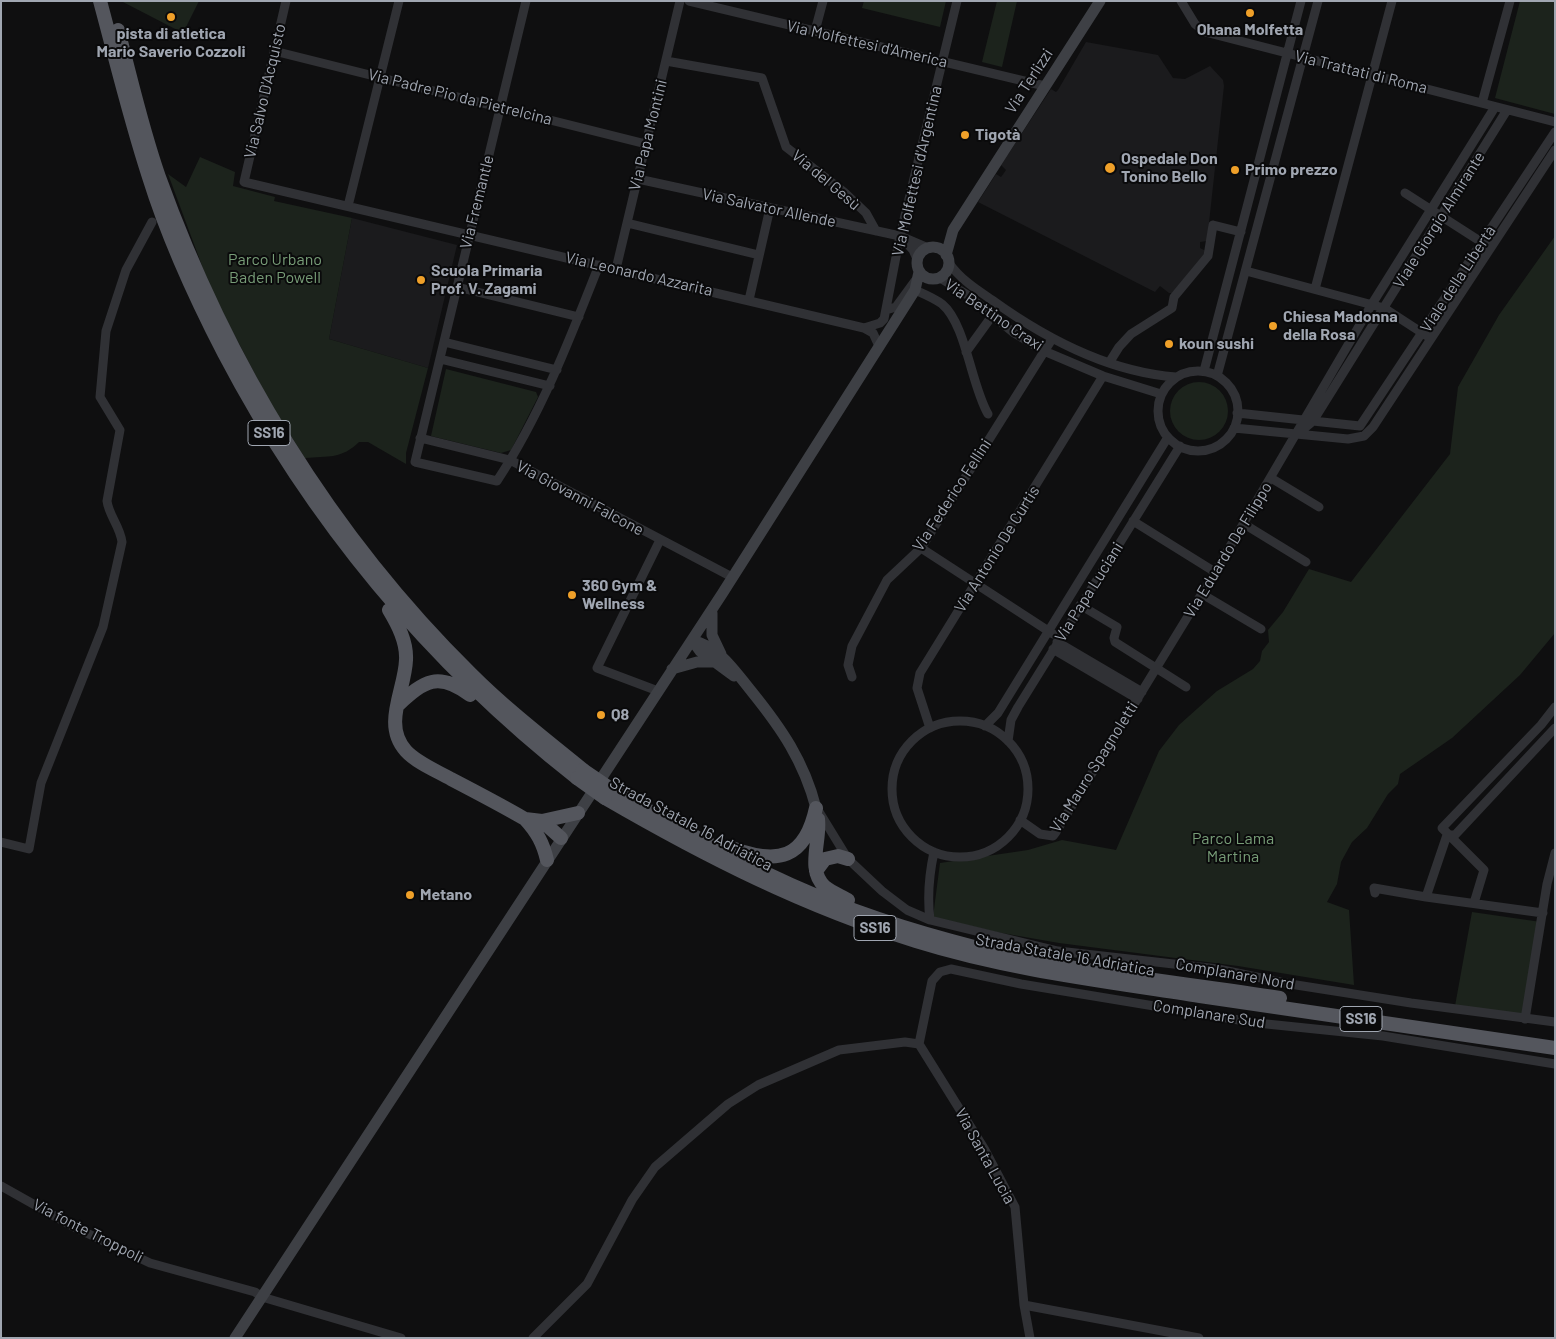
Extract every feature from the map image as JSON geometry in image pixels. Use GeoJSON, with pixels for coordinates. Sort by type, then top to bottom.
{"type":"FeatureCollection","features":[{"type":"Feature","properties":{"kind":"highway","name":"Strada Statale 16 Adriatica"},"geometry":{"type":"LineString","coordinates":[[100,1],[149,178],[195,294],[232,368],[266,428],[299,480],[357,561],[442,659],[523,734],[608,794],[684,843],[787,894],[865,924],[978,958],[1063,975],[1555,1048]]}},
{"type":"Feature","properties":{"kind":"highway","name":"Strada Statale 16 Adriatica"},"geometry":{"type":"LineString","coordinates":[[110,1],[158,174],[184,243],[224,331],[274,423],[347,531],[402,600],[483,686],[580,774]]}},
{"type":"Feature","properties":{"kind":"highway"},"geometry":{"type":"LineString","coordinates":[[357,561],[397,623],[403,640],[406,658],[405,672],[394,720],[397,736],[406,751],[429,767],[561,838]]}},
{"type":"Feature","properties":{"kind":"highway"},"geometry":{"type":"LineString","coordinates":[[398,705],[419,685],[440,680],[459,687],[523,734]]}},
{"type":"Feature","properties":{"kind":"highway","name":"Strada Statale 16 Adriatica"},"geometry":{"type":"LineString","coordinates":[[608,794],[793,886],[883,920],[979,948],[1058,964],[1555,1040]]}},
{"type":"Feature","properties":{"kind":"highway"},"geometry":{"type":"LineString","coordinates":[[679,829],[754,856],[774,858],[792,852],[806,839],[816,808]]}},
{"type":"Feature","properties":{"kind":"highway"},"geometry":{"type":"LineString","coordinates":[[816,808],[819,826],[816,871],[819,880],[826,888],[883,920]]}},
{"type":"Feature","properties":{"kind":"highway"},"geometry":{"type":"LineString","coordinates":[[539,826],[578,813]]}},
{"type":"Feature","properties":{"kind":"highway"},"geometry":{"type":"LineString","coordinates":[[539,826],[547,860]]}},
{"type":"Feature","properties":{"kind":"highway"},"geometry":{"type":"LineString","coordinates":[[816,871],[825,859],[838,856],[848,859]]}},
{"type":"Feature","properties":{"kind":"main road","name":"Via Terlizzi"},"geometry":{"type":"LineString","coordinates":[[930,247],[953,230],[1100,1]]}},
{"type":"Feature","properties":{"kind":"main road","name":"Via Terlizzi"},"geometry":{"type":"LineString","coordinates":[[948,259],[953,230]]}},
{"type":"Feature","properties":{"kind":"main road"},"geometry":{"type":"LineString","coordinates":[[235,1338],[713,608],[879,346],[914,290],[918,274],[917,259],[922,251],[930,247],[939,249],[948,259],[946,272],[914,290]]}},
{"type":"Feature","properties":{"kind":"main road"},"geometry":{"type":"LineString","coordinates":[[918,274],[935,279]]}},
{"type":"Feature","properties":{"kind":"main road"},"geometry":{"type":"LineString","coordinates":[[713,608],[710,622],[718,659]]}},
{"type":"Feature","properties":{"kind":"main road"},"geometry":{"type":"LineString","coordinates":[[692,640],[700,651],[718,659],[767,709],[787,738],[810,786],[816,808]]}},
{"type":"Feature","properties":{"kind":"main road"},"geometry":{"type":"LineString","coordinates":[[672,669],[718,659]]}},
{"type":"Feature","properties":{"kind":"street","name":"Via Salvo D'Acquisto"},"geometry":{"type":"LineString","coordinates":[[244,182],[286,1]]}},
{"type":"Feature","properties":{"kind":"street"},"geometry":{"type":"LineString","coordinates":[[348,206],[399,1]]}},
{"type":"Feature","properties":{"kind":"street","name":"Via Fremantle"},"geometry":{"type":"LineString","coordinates":[[510,460],[497,481],[415,462],[526,1]]}},
{"type":"Feature","properties":{"kind":"street","name":"Via Papa Montini"},"geometry":{"type":"LineString","coordinates":[[616,269],[680,1]]}},
{"type":"Feature","properties":{"kind":"street","name":"Via Molfettesi d'America"},"geometry":{"type":"LineString","coordinates":[[688,1],[1045,86]]}},
{"type":"Feature","properties":{"kind":"street"},"geometry":{"type":"LineString","coordinates":[[815,31],[822,1]]}},
{"type":"Feature","properties":{"kind":"street","name":"Via Molfettesi d'Argentina"},"geometry":{"type":"LineString","coordinates":[[886,310],[900,236],[957,1]]}},
{"type":"Feature","properties":{"kind":"street","name":"Via Trattati di Roma"},"geometry":{"type":"LineString","coordinates":[[1181,1],[1196,24],[1205,32],[1555,122]]}},
{"type":"Feature","properties":{"kind":"street"},"geometry":{"type":"LineString","coordinates":[[1204,371],[1261,160],[1301,1]]}},
{"type":"Feature","properties":{"kind":"street"},"geometry":{"type":"LineString","coordinates":[[1217,376],[1318,1]]}},
{"type":"Feature","properties":{"kind":"street"},"geometry":{"type":"LineString","coordinates":[[1315,289],[1374,75],[1392,1]]}},
{"type":"Feature","properties":{"kind":"street"},"geometry":{"type":"LineString","coordinates":[[1482,103],[1510,1]]}},
{"type":"Feature","properties":{"kind":"street","name":"Via Padre Pio da Pietrelcina"},"geometry":{"type":"LineString","coordinates":[[274,51],[646,144]]}},
{"type":"Feature","properties":{"kind":"street","name":"Via del Gesù"},"geometry":{"type":"LineString","coordinates":[[666,61],[762,78],[786,147],[844,192],[866,213],[876,231]]}},
{"type":"Feature","properties":{"kind":"street","name":"Viale Giorgio Almirante"},"geometry":{"type":"LineString","coordinates":[[1308,421],[1372,304],[1495,107]]}},
{"type":"Feature","properties":{"kind":"street","name":"Viale Giorgio Almirante"},"geometry":{"type":"LineString","coordinates":[[1298,433],[1384,308],[1507,110]]}},
{"type":"Feature","properties":{"kind":"street","name":"Viale della Libertà"},"geometry":{"type":"LineString","coordinates":[[1360,426],[1555,132]]}},
{"type":"Feature","properties":{"kind":"street","name":"Viale della Libertà"},"geometry":{"type":"LineString","coordinates":[[1364,436],[1373,427],[1555,150]]}},
{"type":"Feature","properties":{"kind":"street"},"geometry":{"type":"LineString","coordinates":[[1261,160],[1274,163]]}},
{"type":"Feature","properties":{"kind":"street","name":"Via Salvator Allende"},"geometry":{"type":"LineString","coordinates":[[638,179],[900,236],[930,247]]}},
{"type":"Feature","properties":{"kind":"street","name":"Via Leonardo Azzarita"},"geometry":{"type":"LineString","coordinates":[[244,182],[864,328]]}},
{"type":"Feature","properties":{"kind":"street"},"geometry":{"type":"LineString","coordinates":[[1405,193],[1490,248]]}},
{"type":"Feature","properties":{"kind":"street"},"geometry":{"type":"LineString","coordinates":[[749,300],[770,208]]}},
{"type":"Feature","properties":{"kind":"street"},"geometry":{"type":"LineString","coordinates":[[1,842],[28,849],[41,783],[103,627],[122,542],[120,530],[109,511],[107,501],[120,430],[100,397],[106,331],[126,270],[152,222]]}},
{"type":"Feature","properties":{"kind":"street"},"geometry":{"type":"LineString","coordinates":[[627,223],[759,255]]}},
{"type":"Feature","properties":{"kind":"street"},"geometry":{"type":"LineString","coordinates":[[1109,363],[1118,346],[1131,334],[1172,308],[1174,297],[1208,256],[1213,225],[1243,228],[1258,227]]}},
{"type":"Feature","properties":{"kind":"street"},"geometry":{"type":"LineString","coordinates":[[900,236],[913,250],[917,259]]}},
{"type":"Feature","properties":{"kind":"street","name":"Via Bettino Craxi"},"geometry":{"type":"LineString","coordinates":[[948,259],[972,286],[1052,339],[1109,363],[1156,376],[1176,377]]}},
{"type":"Feature","properties":{"kind":"street"},"geometry":{"type":"LineString","coordinates":[[510,460],[550,386],[599,265]]}},
{"type":"Feature","properties":{"kind":"street"},"geometry":{"type":"LineString","coordinates":[[1246,271],[1384,308],[1431,339]]}},
{"type":"Feature","properties":{"kind":"street"},"geometry":{"type":"LineString","coordinates":[[864,328],[880,323],[886,310],[896,307],[918,274]]}},
{"type":"Feature","properties":{"kind":"street","name":"Via Bettino Craxi"},"geometry":{"type":"LineString","coordinates":[[935,279],[966,294],[992,316],[1044,350],[1103,376],[1161,394]]}},
{"type":"Feature","properties":{"kind":"street"},"geometry":{"type":"LineString","coordinates":[[457,287],[579,317]]}},
{"type":"Feature","properties":{"kind":"street"},"geometry":{"type":"LineString","coordinates":[[914,290],[944,305],[950,314],[966,352],[976,388],[988,414]]}},
{"type":"Feature","properties":{"kind":"street"},"geometry":{"type":"LineString","coordinates":[[966,352],[992,316]]}},
{"type":"Feature","properties":{"kind":"street"},"geometry":{"type":"LineString","coordinates":[[864,328],[874,333],[879,346]]}},
{"type":"Feature","properties":{"kind":"street","name":"Via Federico Fellini"},"geometry":{"type":"LineString","coordinates":[[852,677],[848,665],[852,646],[887,580],[921,548],[1052,339]]}},
{"type":"Feature","properties":{"kind":"street"},"geometry":{"type":"LineString","coordinates":[[444,342],[557,370]]}},
{"type":"Feature","properties":{"kind":"street"},"geometry":{"type":"LineString","coordinates":[[440,359],[550,386]]}},
{"type":"Feature","properties":{"kind":"street"},"geometry":{"type":"LineString","coordinates":[[1194,371],[1204,371],[1217,376],[1233,392],[1237,413],[1234,428],[1216,446],[1198,450],[1180,446],[1168,437],[1158,416],[1161,394],[1176,377],[1194,371]]}},
{"type":"Feature","properties":{"kind":"street","name":"Via Antonio De Curtis"},"geometry":{"type":"LineString","coordinates":[[930,728],[917,688],[920,674],[1103,376]]}},
{"type":"Feature","properties":{"kind":"street"},"geometry":{"type":"LineString","coordinates":[[1234,428],[1348,439],[1364,436],[1360,426],[1237,413]]}},
{"type":"Feature","properties":{"kind":"street","name":"Via Eduardo De Filippo"},"geometry":{"type":"LineString","coordinates":[[1157,667],[1298,433]]}},
{"type":"Feature","properties":{"kind":"street","name":"Via Papa Luciani"},"geometry":{"type":"LineString","coordinates":[[985,726],[998,713],[1168,437]]}},
{"type":"Feature","properties":{"kind":"street","name":"Via Giovanni Falcone"},"geometry":{"type":"LineString","coordinates":[[420,438],[510,460],[732,577]]}},
{"type":"Feature","properties":{"kind":"street","name":"Via Papa Luciani"},"geometry":{"type":"LineString","coordinates":[[1008,741],[1011,720],[1080,605],[1180,446]]}},
{"type":"Feature","properties":{"kind":"street"},"geometry":{"type":"LineString","coordinates":[[1271,478],[1319,507]]}},
{"type":"Feature","properties":{"kind":"street"},"geometry":{"type":"LineString","coordinates":[[1133,522],[1215,572]]}},
{"type":"Feature","properties":{"kind":"street"},"geometry":{"type":"LineString","coordinates":[[1244,524],[1306,562]]}},
{"type":"Feature","properties":{"kind":"street"},"geometry":{"type":"LineString","coordinates":[[1111,530],[1122,538]]}},
{"type":"Feature","properties":{"kind":"street"},"geometry":{"type":"LineString","coordinates":[[658,691],[597,668],[660,540]]}},
{"type":"Feature","properties":{"kind":"street"},"geometry":{"type":"LineString","coordinates":[[921,548],[1049,631],[1057,643],[1140,696]]}},
{"type":"Feature","properties":{"kind":"street"},"geometry":{"type":"LineString","coordinates":[[1202,594],[1261,628]]}},
{"type":"Feature","properties":{"kind":"street"},"geometry":{"type":"LineString","coordinates":[[1080,605],[1117,627],[1114,638],[1115,642],[1186,687]]}},
{"type":"Feature","properties":{"kind":"street","name":"Via Mauro Spagnoletti"},"geometry":{"type":"LineString","coordinates":[[1020,820],[1040,834],[1053,836],[1157,667]]}},
{"type":"Feature","properties":{"kind":"street"},"geometry":{"type":"LineString","coordinates":[[1426,897],[1444,832],[1555,707]]}},
{"type":"Feature","properties":{"kind":"street"},"geometry":{"type":"LineString","coordinates":[[958,721],[985,726],[1008,741],[1022,761],[1027,779],[1027,797],[1020,820],[1005,840],[984,852],[959,857],[934,852],[916,840],[902,825],[896,812],[892,791],[894,770],[908,745],[930,728],[958,721]]}},
{"type":"Feature","properties":{"kind":"street"},"geometry":{"type":"LineString","coordinates":[[1444,832],[1455,835],[1553,733],[1541,725]]}},
{"type":"Feature","properties":{"kind":"street","name":"Complanare Nord"},"geometry":{"type":"LineString","coordinates":[[816,808],[848,859],[888,896],[907,910],[930,920],[1058,951],[1218,969],[1290,984],[1555,1022]]}},
{"type":"Feature","properties":{"kind":"street"},"geometry":{"type":"LineString","coordinates":[[1444,832],[1484,870],[1474,903]]}},
{"type":"Feature","properties":{"kind":"street"},"geometry":{"type":"LineString","coordinates":[[930,920],[928,902],[929,872],[934,852]]}},
{"type":"Feature","properties":{"kind":"street"},"geometry":{"type":"LineString","coordinates":[[1525,1019],[1543,913],[1551,885],[1555,853]]}},
{"type":"Feature","properties":{"kind":"street"},"geometry":{"type":"LineString","coordinates":[[1375,893],[1374,888],[1543,913]]}},
{"type":"Feature","properties":{"kind":"street","name":"Complanare Sud"},"geometry":{"type":"LineString","coordinates":[[918,1044],[932,981],[940,972],[951,969],[1021,984],[1257,1023],[1383,1036],[1555,1064]]}},
{"type":"Feature","properties":{"kind":"street"},"geometry":{"type":"LineString","coordinates":[[533,1338],[587,1284],[632,1200],[655,1168],[728,1104],[758,1085],[839,1050],[905,1042],[918,1044]]}},
{"type":"Feature","properties":{"kind":"street","name":"Via Santa Lucia"},"geometry":{"type":"LineString","coordinates":[[918,1044],[985,1150],[1014,1207],[1024,1305],[1030,1338]]}},
{"type":"Feature","properties":{"kind":"street","name":"Via fonte Troppoli"},"geometry":{"type":"LineString","coordinates":[[1,1186],[74,1227],[150,1263],[255,1292],[262,1297],[401,1338]]}},
{"type":"Feature","properties":{"kind":"street"},"geometry":{"type":"LineString","coordinates":[[1024,1305],[1199,1338]]}},
{"type":"Feature","properties":{"kind":"shaded area","name":"Ospedale Don Tonino Bello"},"geometry":{"type":"Polygon","coordinates":[[[1086,42],[1158,55],[1173,78],[1185,79],[1210,66],[1223,80],[1224,86],[1207,241],[1200,242],[1200,248],[1206,251],[1206,255],[1172,293],[1169,293],[1160,286],[1155,292],[978,202],[996,174],[1001,177],[1004,173],[1006,170],[1001,165],[1051,89],[1056,92],[1058,90],[1086,42]]]}},
{"type":"Feature","properties":{"kind":"shaded area"},"geometry":{"type":"Polygon","coordinates":[[[352,218],[457,245],[428,368],[329,339],[352,218]]]}},
{"type":"Feature","properties":{"kind":"green space","name":"pista di atletica Mario Saverio Cozzoli"},"geometry":{"type":"Polygon","coordinates":[[[121,1],[199,1],[183,33],[121,1]]]}},
{"type":"Feature","properties":{"kind":"green space"},"geometry":{"type":"Polygon","coordinates":[[[864,1],[946,1],[940,27],[862,8],[864,1]]]}},
{"type":"Feature","properties":{"kind":"green space"},"geometry":{"type":"Polygon","coordinates":[[[997,1],[1017,1],[1002,67],[982,62],[997,1]]]}},
{"type":"Feature","properties":{"kind":"green space"},"geometry":{"type":"Polygon","coordinates":[[[1520,1],[1555,1],[1555,114],[1495,98],[1520,1]]]}},
{"type":"Feature","properties":{"kind":"green space","name":"Parco Urbano Baden Powell"},"geometry":{"type":"Polygon","coordinates":[[[200,157],[235,172],[233,186],[275,197],[274,201],[352,218],[329,339],[428,368],[406,453],[406,464],[368,442],[359,442],[347,451],[334,456],[305,458],[271,405],[211,290],[168,174],[186,187],[200,157]]]}},
{"type":"Feature","properties":{"kind":"green space","name":"Parco Lama Martina"},"geometry":{"type":"Polygon","coordinates":[[[1555,236],[1555,633],[1520,675],[1452,738],[1400,774],[1398,784],[1388,794],[1367,828],[1352,842],[1341,862],[1337,884],[1327,902],[1349,910],[1354,985],[1238,966],[1059,943],[996,932],[933,917],[940,863],[1028,850],[1062,840],[1116,850],[1159,751],[1179,725],[1217,691],[1253,669],[1260,661],[1262,651],[1269,642],[1268,630],[1283,612],[1309,569],[1351,582],[1450,454],[1458,387],[1499,315],[1555,236]]]}},
{"type":"Feature","properties":{"kind":"green space"},"geometry":{"type":"Polygon","coordinates":[[[446,369],[536,392],[538,397],[511,450],[501,453],[431,436],[446,369]]]}},
{"type":"Feature","properties":{"kind":"green space"},"geometry":{"type":"Polygon","coordinates":[[[1193,382],[1205,382],[1215,386],[1224,395],[1228,417],[1220,432],[1205,440],[1193,440],[1183,436],[1174,427],[1170,417],[1170,405],[1174,395],[1183,386],[1193,382]]]}},
{"type":"Feature","properties":{"kind":"green space"},"geometry":{"type":"Polygon","coordinates":[[[1472,912],[1541,922],[1527,1016],[1455,1006],[1472,912]]]}},
{"type":"Feature","properties":{"kind":"place","name":"Ohana Molfetta"},"geometry":{"type":"Point","coordinates":[1250,13]}},
{"type":"Feature","properties":{"kind":"place","name":"pista di atletica Mario Saverio Cozzoli"},"geometry":{"type":"Point","coordinates":[171,17]}},
{"type":"Feature","properties":{"kind":"place","name":"Tigotà"},"geometry":{"type":"Point","coordinates":[965,135]}},
{"type":"Feature","properties":{"kind":"place","name":"Ospedale Don Tonino Bello"},"geometry":{"type":"Point","coordinates":[1110,168]}},
{"type":"Feature","properties":{"kind":"place","name":"Primo prezzo"},"geometry":{"type":"Point","coordinates":[1235,170]}},
{"type":"Feature","properties":{"kind":"place","name":"Scuola Primaria Prof. V. Zagami"},"geometry":{"type":"Point","coordinates":[421,280]}},
{"type":"Feature","properties":{"kind":"place","name":"Chiesa Madonna della Rosa"},"geometry":{"type":"Point","coordinates":[1273,326]}},
{"type":"Feature","properties":{"kind":"place","name":"koun sushi"},"geometry":{"type":"Point","coordinates":[1169,344]}},
{"type":"Feature","properties":{"kind":"place","name":"360 Gym & Wellness"},"geometry":{"type":"Point","coordinates":[572,595]}},
{"type":"Feature","properties":{"kind":"place","name":"Q8"},"geometry":{"type":"Point","coordinates":[601,715]}},
{"type":"Feature","properties":{"kind":"place","name":"Metano"},"geometry":{"type":"Point","coordinates":[410,895]}}]}
